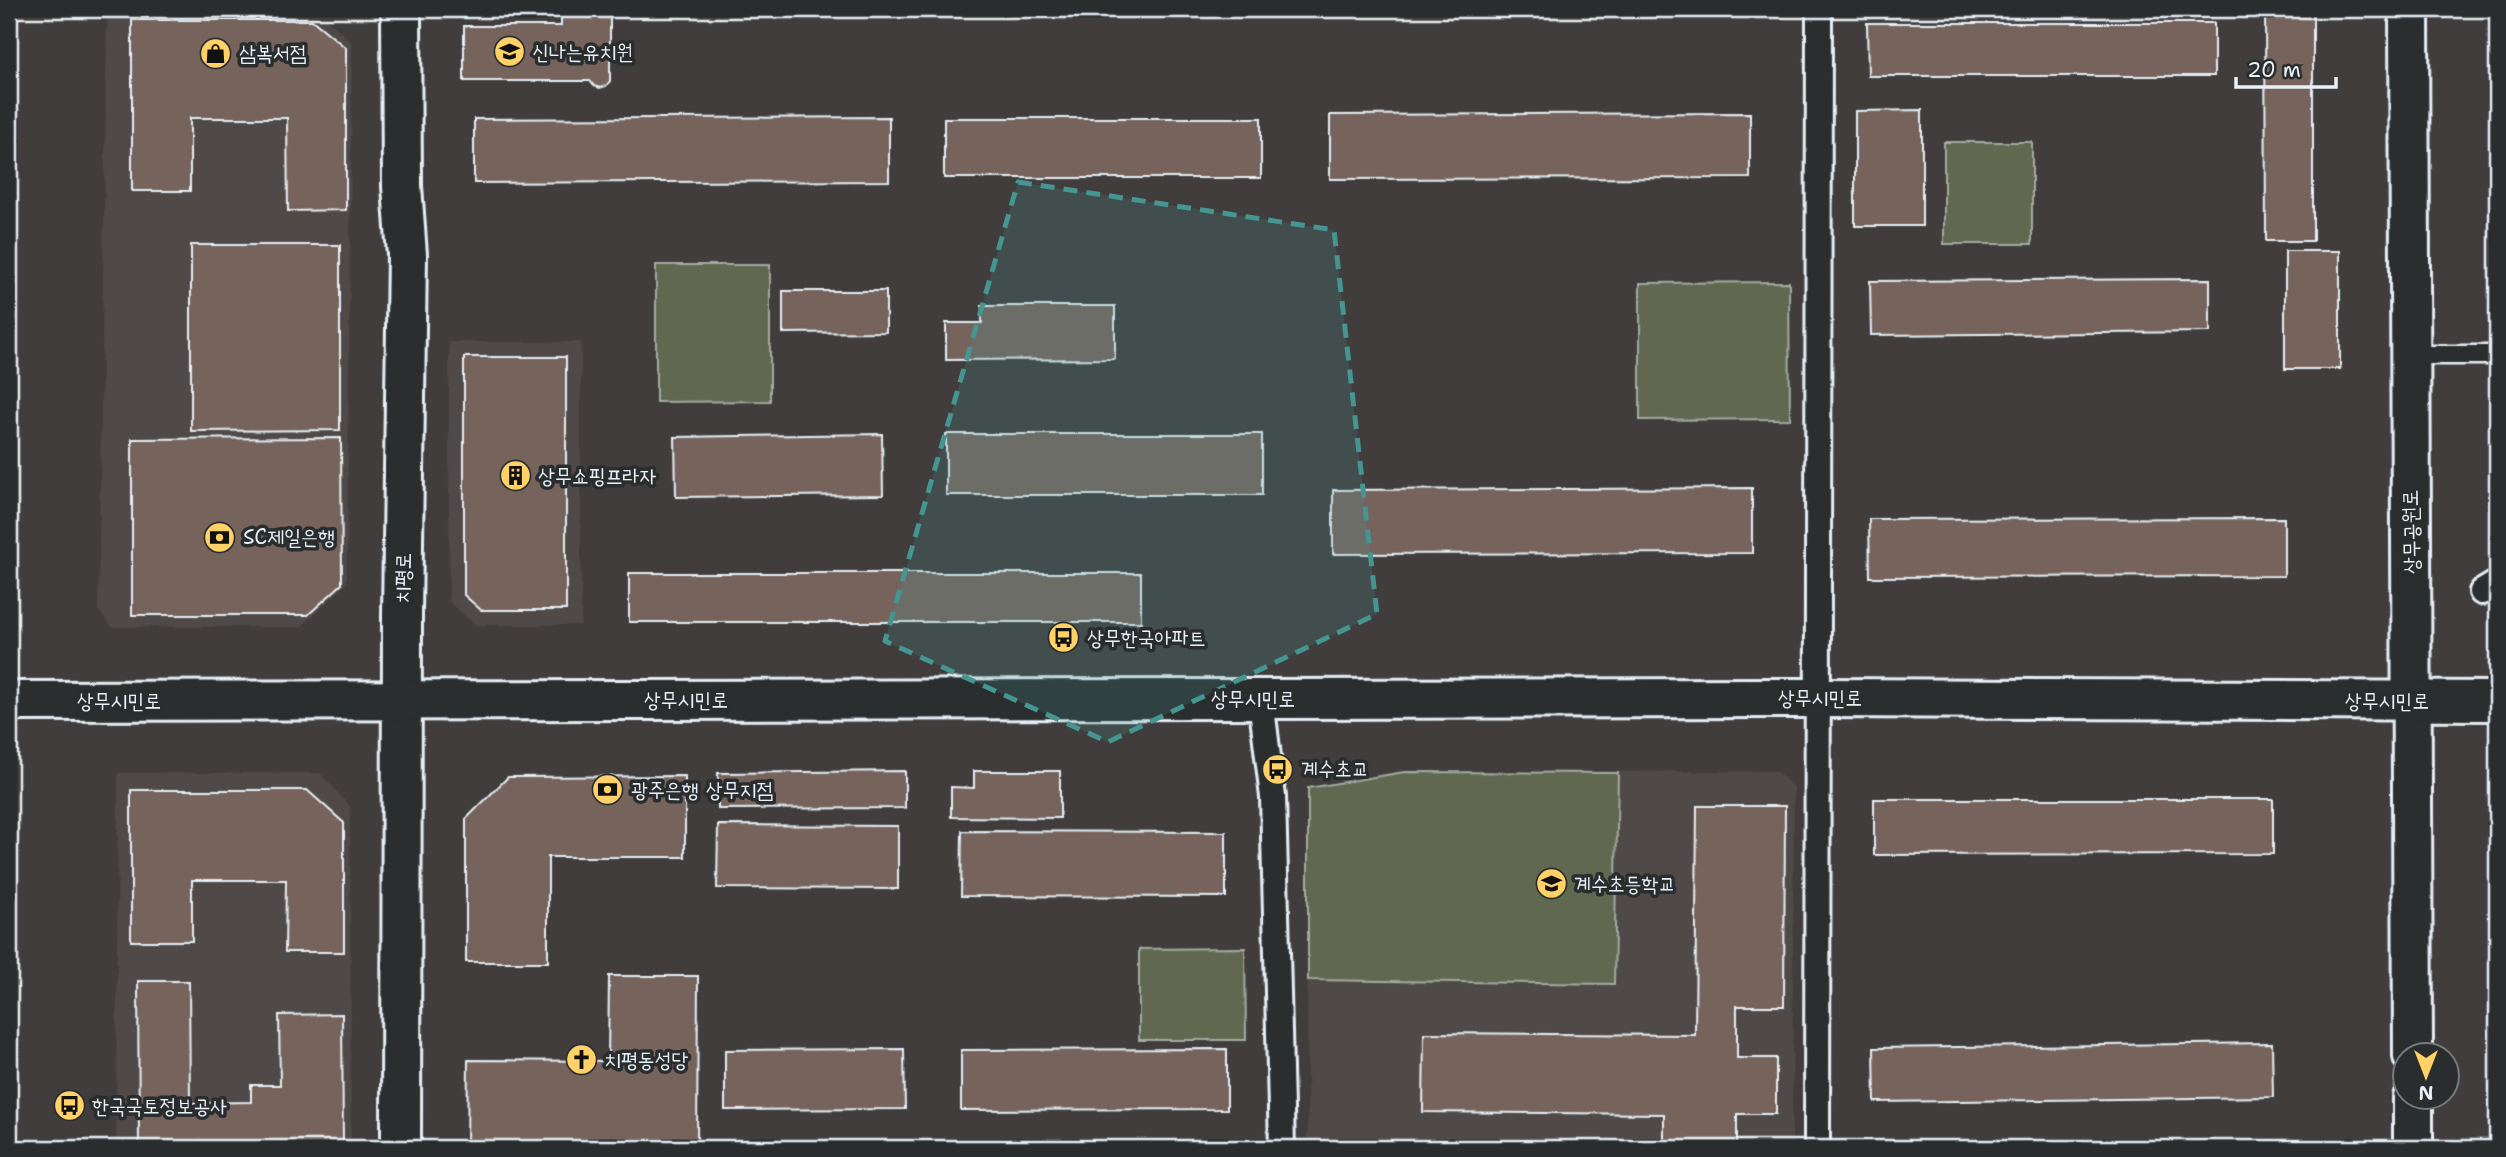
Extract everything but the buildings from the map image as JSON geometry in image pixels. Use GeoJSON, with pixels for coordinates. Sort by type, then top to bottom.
{"type":"FeatureCollection","features":[{"type":"Feature","properties":{"kind":"street","name":"치평로"},"geometry":{"type":"LineString","coordinates":[[401,9],[402,186],[407,255],[401,1148]]}},
{"type":"Feature","properties":{"kind":"street"},"geometry":{"type":"LineString","coordinates":[[1817,1148],[1819,9]]}},
{"type":"Feature","properties":{"kind":"street","name":"상무공원로"},"geometry":{"type":"LineString","coordinates":[[2409,9],[2413,1042]]}},
{"type":"Feature","properties":{"kind":"street","name":"상무시민로"},"geometry":{"type":"LineString","coordinates":[[9,701],[1817,698],[2497,701]]}},
{"type":"Feature","properties":{"kind":"street"},"geometry":{"type":"LineString","coordinates":[[1261,700],[1273,797],[1282,1148]]}},
{"type":"Feature","properties":{"kind":"street"},"geometry":{"type":"LineString","coordinates":[[2413,1112],[2413,1148]]}},
{"type":"Feature","properties":{"kind":"lane"},"geometry":{"type":"LineString","coordinates":[[2409,355],[2497,355]]}},
{"type":"Feature","properties":{"kind":"highlighted area"},"geometry":{"type":"Polygon","coordinates":[[[1018,182],[1334,230],[1377,614],[1108,742],[885,641],[1018,182]]]}},
{"type":"Feature","properties":{"kind":"shaded area"},"geometry":{"type":"Polygon","coordinates":[[[107,15],[324,17],[352,42],[347,583],[301,627],[112,627],[98,610],[107,15]]]}},
{"type":"Feature","properties":{"kind":"shaded area","name":"상무쇼핑프라자"},"geometry":{"type":"Polygon","coordinates":[[[449,342],[581,342],[581,625],[475,625],[449,602],[449,342]]]}},
{"type":"Feature","properties":{"kind":"shaded area","name":"계수초등학교"},"geometry":{"type":"Polygon","coordinates":[[[1775,771],[1794,787],[1792,1148],[1307,1148],[1308,788],[1404,772],[1775,771]]]}},
{"type":"Feature","properties":{"kind":"shaded area"},"geometry":{"type":"Polygon","coordinates":[[[118,773],[320,773],[350,806],[351,1148],[116,1148],[118,773]]]}},
{"type":"Feature","properties":{"kind":"green space"},"geometry":{"type":"Polygon","coordinates":[[[2496,9],[2497,617],[2491,617],[2496,9]]]}},
{"type":"Feature","properties":{"kind":"green space"},"geometry":{"type":"Polygon","coordinates":[[[1944,142],[2032,142],[2032,244],[1944,244],[1944,142]]]}},
{"type":"Feature","properties":{"kind":"green space"},"geometry":{"type":"Polygon","coordinates":[[[656,265],[770,265],[770,401],[656,402],[656,265]]]}},
{"type":"Feature","properties":{"kind":"green space"},"geometry":{"type":"Polygon","coordinates":[[[1789,282],[1790,419],[1640,420],[1640,283],[1789,282]]]}},
{"type":"Feature","properties":{"kind":"green space"},"geometry":{"type":"Polygon","coordinates":[[[1404,772],[1618,773],[1614,984],[1308,980],[1308,788],[1404,772]]]}},
{"type":"Feature","properties":{"kind":"green space"},"geometry":{"type":"Polygon","coordinates":[[[2494,785],[2497,786],[2497,1148],[2493,1148],[2494,785]]]}},
{"type":"Feature","properties":{"kind":"green space"},"geometry":{"type":"Polygon","coordinates":[[[1245,948],[1246,1040],[1139,1040],[1139,949],[1245,948]]]}},
{"type":"Feature","properties":{"kind":"place","name":"신나는유치원"},"geometry":{"type":"Point","coordinates":[509,52]}},
{"type":"Feature","properties":{"kind":"place","name":"삼복서점"},"geometry":{"type":"Point","coordinates":[216,53]}},
{"type":"Feature","properties":{"kind":"place","name":"상무쇼핑프라자"},"geometry":{"type":"Point","coordinates":[515,476]}},
{"type":"Feature","properties":{"kind":"place","name":"SC제일은행"},"geometry":{"type":"Point","coordinates":[220,537]}},
{"type":"Feature","properties":{"kind":"place","name":"상무한국아파트"},"geometry":{"type":"Point","coordinates":[1064,638]}},
{"type":"Feature","properties":{"kind":"place","name":"계수초교"},"geometry":{"type":"Point","coordinates":[1278,769]}},
{"type":"Feature","properties":{"kind":"place","name":"광주은행 상무지점"},"geometry":{"type":"Point","coordinates":[608,790]}},
{"type":"Feature","properties":{"kind":"place","name":"계수초등학교"},"geometry":{"type":"Point","coordinates":[1551,884]}},
{"type":"Feature","properties":{"kind":"place","name":"치평동성당"},"geometry":{"type":"Point","coordinates":[581,1060]}},
{"type":"Feature","properties":{"kind":"place","name":"한국국토정보공사"},"geometry":{"type":"Point","coordinates":[69,1106]}}]}
